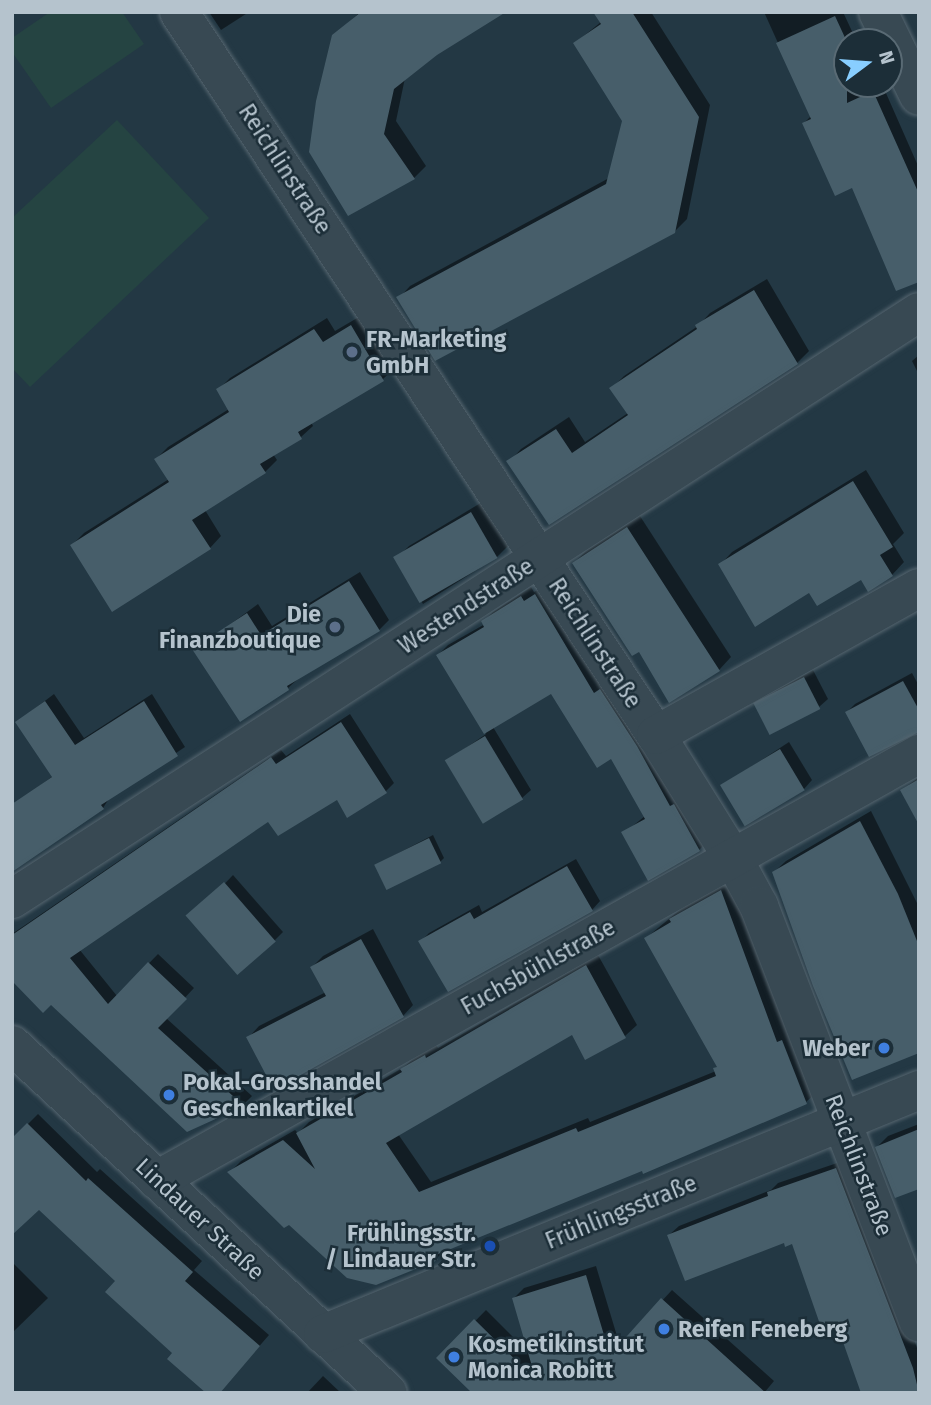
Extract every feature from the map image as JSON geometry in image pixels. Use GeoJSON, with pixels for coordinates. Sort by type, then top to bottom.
{"type":"FeatureCollection","features":[{"type":"Feature","properties":{"kind":"street","name":"Reichlinstraße"},"geometry":{"type":"LineString","coordinates":[[179,12],[656,735],[733,858],[758,906],[919,1322]]}},
{"type":"Feature","properties":{"kind":"street"},"geometry":{"type":"LineString","coordinates":[[878,12],[919,96]]}},
{"type":"Feature","properties":{"kind":"street","name":"Westendstraße"},"geometry":{"type":"LineString","coordinates":[[12,899],[919,312]]}},
{"type":"Feature","properties":{"kind":"street"},"geometry":{"type":"LineString","coordinates":[[656,735],[919,588]]}},
{"type":"Feature","properties":{"kind":"street","name":"Fuchsbühlstraße"},"geometry":{"type":"LineString","coordinates":[[157,1180],[919,754]]}},
{"type":"Feature","properties":{"kind":"street","name":"Lindauer Straße"},"geometry":{"type":"LineString","coordinates":[[12,1045],[388,1393]]}},
{"type":"Feature","properties":{"kind":"street","name":"Frühlingsstraße"},"geometry":{"type":"LineString","coordinates":[[323,1334],[919,1090]]}},
{"type":"Feature","properties":{"kind":"green space"},"geometry":{"type":"Polygon","coordinates":[[[50,12],[122,12],[144,44],[51,108],[12,52],[12,38],[50,12]]]}},
{"type":"Feature","properties":{"kind":"green space"},"geometry":{"type":"Polygon","coordinates":[[[117,120],[209,218],[30,387],[12,368],[12,218],[117,120]]]}},
{"type":"Feature","properties":{"kind":"building"},"geometry":{"type":"Polygon","coordinates":[[[361,12],[506,12],[437,55],[394,89],[384,134],[415,179],[348,216],[309,152],[316,101],[332,35],[361,12]]]}},
{"type":"Feature","properties":{"kind":"building"},"geometry":{"type":"Polygon","coordinates":[[[593,12],[632,12],[699,117],[675,233],[435,361],[396,297],[606,184],[622,121],[573,43],[601,24],[593,12]]]}},
{"type":"Feature","properties":{"kind":"building"},"geometry":{"type":"Polygon","coordinates":[[[835,16],[841,28],[833,28],[833,98],[847,98],[847,103],[858,98],[876,98],[919,194],[919,282],[896,291],[852,188],[835,196],[802,123],[811,119],[776,43],[835,16]]]}},
{"type":"Feature","properties":{"kind":"building"},"geometry":{"type":"Polygon","coordinates":[[[754,290],[798,364],[549,525],[506,461],[556,429],[572,453],[628,415],[609,388],[697,329],[695,325],[754,290]]]}},
{"type":"Feature","properties":{"kind":"building"},"geometry":{"type":"Polygon","coordinates":[[[351,325],[384,381],[298,432],[302,439],[260,464],[266,473],[192,520],[211,549],[112,612],[70,545],[169,482],[154,459],[229,412],[216,389],[314,329],[323,342],[351,325]]]}},
{"type":"Feature","properties":{"kind":"building"},"geometry":{"type":"Polygon","coordinates":[[[853,481],[893,547],[880,555],[893,576],[868,592],[861,580],[817,606],[809,593],[755,627],[718,564],[853,481]]]}},
{"type":"Feature","properties":{"kind":"building"},"geometry":{"type":"Polygon","coordinates":[[[471,512],[497,558],[420,603],[393,557],[471,512]]]}},
{"type":"Feature","properties":{"kind":"building"},"geometry":{"type":"Polygon","coordinates":[[[627,527],[720,671],[669,703],[639,652],[632,656],[572,563],[627,527]]]}},
{"type":"Feature","properties":{"kind":"building"},"geometry":{"type":"Polygon","coordinates":[[[349,581],[380,631],[287,686],[289,690],[240,722],[192,649],[247,613],[261,635],[349,581]]]}},
{"type":"Feature","properties":{"kind":"building"},"geometry":{"type":"Polygon","coordinates":[[[535,594],[594,693],[600,689],[637,746],[670,806],[674,804],[700,851],[648,881],[621,832],[645,819],[611,759],[597,768],[551,694],[484,734],[436,655],[484,627],[481,621],[521,596],[524,601],[535,594]]]}},
{"type":"Feature","properties":{"kind":"building"},"geometry":{"type":"Polygon","coordinates":[[[804,677],[820,709],[770,735],[753,703],[804,677]]]}},
{"type":"Feature","properties":{"kind":"building"},"geometry":{"type":"Polygon","coordinates":[[[903,681],[919,710],[919,732],[869,757],[845,712],[903,681]]]}},
{"type":"Feature","properties":{"kind":"building"},"geometry":{"type":"Polygon","coordinates":[[[45,701],[75,745],[144,701],[178,756],[101,805],[104,809],[12,872],[12,804],[52,777],[15,722],[45,701]]]}},
{"type":"Feature","properties":{"kind":"building"},"geometry":{"type":"Polygon","coordinates":[[[341,722],[387,793],[347,818],[337,800],[278,836],[268,822],[70,958],[108,1004],[148,962],[187,999],[158,1028],[244,1106],[187,1132],[51,1005],[43,1013],[12,981],[12,935],[271,757],[276,764],[341,722]]]}},
{"type":"Feature","properties":{"kind":"building"},"geometry":{"type":"Polygon","coordinates":[[[485,736],[523,799],[483,824],[445,760],[485,736]]]}},
{"type":"Feature","properties":{"kind":"building"},"geometry":{"type":"Polygon","coordinates":[[[780,749],[805,790],[745,826],[720,785],[780,749]]]}},
{"type":"Feature","properties":{"kind":"building"},"geometry":{"type":"Polygon","coordinates":[[[919,779],[919,825],[900,790],[919,779]]]}},
{"type":"Feature","properties":{"kind":"building"},"geometry":{"type":"Polygon","coordinates":[[[860,821],[898,894],[919,946],[919,1053],[852,1080],[813,986],[772,872],[860,821]]]}},
{"type":"Feature","properties":{"kind":"building"},"geometry":{"type":"Polygon","coordinates":[[[429,838],[441,863],[386,890],[374,865],[429,838]]]}},
{"type":"Feature","properties":{"kind":"building"},"geometry":{"type":"Polygon","coordinates":[[[567,866],[593,911],[448,992],[418,941],[470,912],[474,919],[567,866]]]}},
{"type":"Feature","properties":{"kind":"building"},"geometry":{"type":"Polygon","coordinates":[[[224,882],[276,942],[237,975],[186,915],[224,882]]]}},
{"type":"Feature","properties":{"kind":"building"},"geometry":{"type":"Polygon","coordinates":[[[721,890],[777,1042],[782,1040],[807,1104],[643,1174],[642,1171],[436,1255],[438,1260],[376,1285],[347,1278],[289,1225],[284,1228],[227,1172],[283,1140],[315,1169],[296,1133],[402,1072],[400,1069],[425,1055],[426,1058],[586,965],[626,1038],[585,1060],[572,1035],[386,1143],[419,1192],[576,1128],[578,1132],[716,1076],[713,1068],[717,1067],[644,938],[671,922],[669,919],[721,890]]]}},
{"type":"Feature","properties":{"kind":"building"},"geometry":{"type":"Polygon","coordinates":[[[361,939],[404,1017],[274,1090],[246,1037],[326,996],[310,967],[361,939]]]}},
{"type":"Feature","properties":{"kind":"building"},"geometry":{"type":"Polygon","coordinates":[[[27,1123],[86,1181],[88,1178],[193,1272],[185,1281],[260,1346],[220,1393],[206,1393],[167,1359],[172,1353],[105,1292],[115,1281],[39,1210],[12,1235],[12,1138],[27,1123]]]}},
{"type":"Feature","properties":{"kind":"building"},"geometry":{"type":"Polygon","coordinates":[[[919,1129],[919,1189],[895,1198],[875,1147],[919,1129]]]}},
{"type":"Feature","properties":{"kind":"building"},"geometry":{"type":"Polygon","coordinates":[[[836,1168],[913,1368],[919,1393],[861,1393],[837,1325],[822,1330],[792,1244],[785,1247],[784,1243],[685,1281],[667,1235],[768,1196],[767,1192],[836,1168]]]}},
{"type":"Feature","properties":{"kind":"building"},"geometry":{"type":"Polygon","coordinates":[[[586,1275],[610,1355],[661,1298],[766,1393],[472,1393],[436,1358],[474,1319],[536,1380],[512,1298],[586,1275]]]}},
{"type":"Feature","properties":{"kind":"place","name":"FR-Marketing GmbH"},"geometry":{"type":"Point","coordinates":[352,352]}},
{"type":"Feature","properties":{"kind":"place","name":"Die Finanzboutique"},"geometry":{"type":"Point","coordinates":[335,627]}},
{"type":"Feature","properties":{"kind":"place","name":"Weber"},"geometry":{"type":"Point","coordinates":[884,1048]}},
{"type":"Feature","properties":{"kind":"place","name":"Pokal-Grosshandel Geschenkartikel"},"geometry":{"type":"Point","coordinates":[169,1095]}},
{"type":"Feature","properties":{"kind":"place","name":"Frühlingsstr. / Lindauer Str."},"geometry":{"type":"Point","coordinates":[490,1246]}},
{"type":"Feature","properties":{"kind":"place","name":"Reifen Feneberg"},"geometry":{"type":"Point","coordinates":[664,1329]}},
{"type":"Feature","properties":{"kind":"place","name":"Kosmetikinstitut Monica Robitt"},"geometry":{"type":"Point","coordinates":[454,1357]}}]}
